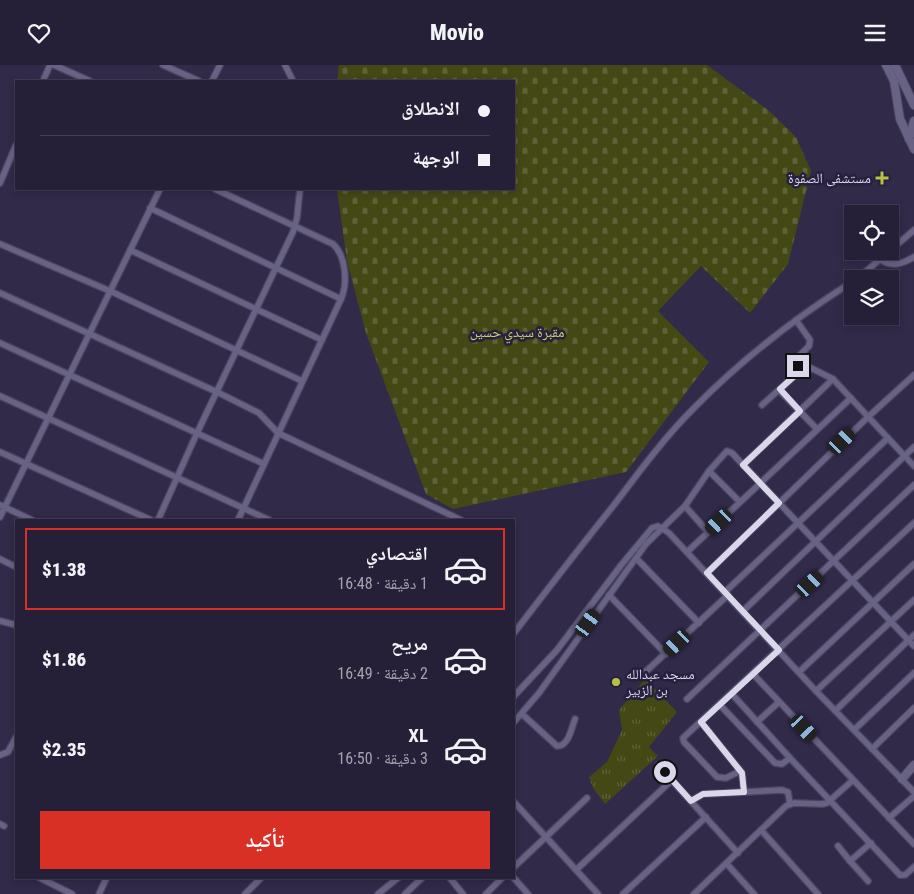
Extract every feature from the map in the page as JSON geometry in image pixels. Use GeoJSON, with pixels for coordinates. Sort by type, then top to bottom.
{"type":"FeatureCollection","features":[{"type":"Feature","properties":{"kind":"street"},"geometry":{"type":"LineString","coordinates":[[43,80],[50,65]]}},
{"type":"Feature","properties":{"kind":"street"},"geometry":{"type":"LineString","coordinates":[[54,65],[88,80]]}},
{"type":"Feature","properties":{"kind":"street"},"geometry":{"type":"LineString","coordinates":[[163,65],[197,80]]}},
{"type":"Feature","properties":{"kind":"street"},"geometry":{"type":"LineString","coordinates":[[212,80],[220,65]]}},
{"type":"Feature","properties":{"kind":"street"},"geometry":{"type":"LineString","coordinates":[[285,65],[292,80]]}},
{"type":"Feature","properties":{"kind":"street"},"geometry":{"type":"LineString","coordinates":[[886,65],[894,81],[899,114],[914,149]]}},
{"type":"Feature","properties":{"kind":"street"},"geometry":{"type":"LineString","coordinates":[[895,65],[901,74],[914,105]]}},
{"type":"Feature","properties":{"kind":"street"},"geometry":{"type":"LineString","coordinates":[[894,81],[901,74]]}},
{"type":"Feature","properties":{"kind":"street"},"geometry":{"type":"LineString","coordinates":[[909,139],[914,121]]}},
{"type":"Feature","properties":{"kind":"street"},"geometry":{"type":"LineString","coordinates":[[0,183],[15,147]]}},
{"type":"Feature","properties":{"kind":"street"},"geometry":{"type":"LineString","coordinates":[[0,517],[2,506],[26,463],[159,190]]}},
{"type":"Feature","properties":{"kind":"street"},"geometry":{"type":"LineString","coordinates":[[217,190],[330,242],[338,249],[345,281],[341,299],[239,519]]}},
{"type":"Feature","properties":{"kind":"street"},"geometry":{"type":"LineString","coordinates":[[158,519],[295,226],[300,190]]}},
{"type":"Feature","properties":{"kind":"street"},"geometry":{"type":"LineString","coordinates":[[150,208],[341,299]]}},
{"type":"Feature","properties":{"kind":"street"},"geometry":{"type":"LineString","coordinates":[[899,244],[914,231]]}},
{"type":"Feature","properties":{"kind":"street"},"geometry":{"type":"LineString","coordinates":[[0,244],[110,291],[302,381]]}},
{"type":"Feature","properties":{"kind":"street"},"geometry":{"type":"LineString","coordinates":[[130,250],[322,339]]}},
{"type":"Feature","properties":{"kind":"street"},"geometry":{"type":"LineString","coordinates":[[868,270],[881,260],[888,264],[896,265],[914,257]]}},
{"type":"Feature","properties":{"kind":"street"},"geometry":{"type":"LineString","coordinates":[[515,632],[646,463],[678,425],[723,380],[796,320],[844,287]]}},
{"type":"Feature","properties":{"kind":"street"},"geometry":{"type":"LineString","coordinates":[[0,293],[217,392],[259,413],[278,433],[459,519]]}},
{"type":"Feature","properties":{"kind":"street"},"geometry":{"type":"LineString","coordinates":[[796,320],[810,341],[809,345],[796,359],[801,370]]}},
{"type":"Feature","properties":{"kind":"street"},"geometry":{"type":"LineString","coordinates":[[0,343],[264,464]]}},
{"type":"Feature","properties":{"kind":"street"},"geometry":{"type":"LineString","coordinates":[[762,405],[801,370],[806,367],[812,368],[833,379],[914,466]]}},
{"type":"Feature","properties":{"kind":"street"},"geometry":{"type":"LineString","coordinates":[[707,573],[914,375]]}},
{"type":"Feature","properties":{"kind":"street"},"geometry":{"type":"LineString","coordinates":[[743,465],[833,379]]}},
{"type":"Feature","properties":{"kind":"street"},"geometry":{"type":"LineString","coordinates":[[780,389],[817,429]]}},
{"type":"Feature","properties":{"kind":"street"},"geometry":{"type":"LineString","coordinates":[[0,396],[267,519]]}},
{"type":"Feature","properties":{"kind":"street"},"geometry":{"type":"LineString","coordinates":[[687,552],[850,397]]}},
{"type":"Feature","properties":{"kind":"street"},"geometry":{"type":"LineString","coordinates":[[641,676],[699,623],[798,523],[888,438]]}},
{"type":"Feature","properties":{"kind":"street"},"geometry":{"type":"LineString","coordinates":[[743,611],[914,447]]}},
{"type":"Feature","properties":{"kind":"street"},"geometry":{"type":"LineString","coordinates":[[515,721],[539,693],[636,558],[662,527],[685,506],[719,458],[728,451],[914,646]]}},
{"type":"Feature","properties":{"kind":"street"},"geometry":{"type":"LineString","coordinates":[[0,452],[149,519]]}},
{"type":"Feature","properties":{"kind":"street"},"geometry":{"type":"LineString","coordinates":[[709,471],[740,502]]}},
{"type":"Feature","properties":{"kind":"street"},"geometry":{"type":"LineString","coordinates":[[687,699],[914,485]]}},
{"type":"Feature","properties":{"kind":"street"},"geometry":{"type":"LineString","coordinates":[[2,506],[30,519]]}},
{"type":"Feature","properties":{"kind":"street"},"geometry":{"type":"LineString","coordinates":[[685,506],[708,532]]}},
{"type":"Feature","properties":{"kind":"street"},"geometry":{"type":"LineString","coordinates":[[740,771],[726,778],[717,777],[684,742],[684,737],[914,523]]}},
{"type":"Feature","properties":{"kind":"street"},"geometry":{"type":"LineString","coordinates":[[515,695],[557,650],[622,564],[652,528],[656,526],[662,527],[761,630],[816,691],[902,779],[914,794],[890,818]]}},
{"type":"Feature","properties":{"kind":"street"},"geometry":{"type":"LineString","coordinates":[[636,558],[699,623]]}},
{"type":"Feature","properties":{"kind":"street"},"geometry":{"type":"LineString","coordinates":[[0,559],[15,566]]}},
{"type":"Feature","properties":{"kind":"street"},"geometry":{"type":"LineString","coordinates":[[799,672],[914,564]]}},
{"type":"Feature","properties":{"kind":"street"},"geometry":{"type":"LineString","coordinates":[[609,595],[666,653]]}},
{"type":"Feature","properties":{"kind":"street"},"geometry":{"type":"LineString","coordinates":[[816,691],[914,600]]}},
{"type":"Feature","properties":{"kind":"street"},"geometry":{"type":"LineString","coordinates":[[0,621],[15,625]]}},
{"type":"Feature","properties":{"kind":"street"},"geometry":{"type":"LineString","coordinates":[[836,710],[914,635]]}},
{"type":"Feature","properties":{"kind":"street"},"geometry":{"type":"LineString","coordinates":[[854,730],[914,673]]}},
{"type":"Feature","properties":{"kind":"street"},"geometry":{"type":"LineString","coordinates":[[753,674],[914,844]]}},
{"type":"Feature","properties":{"kind":"street"},"geometry":{"type":"LineString","coordinates":[[732,694],[900,875],[905,875],[914,867]]}},
{"type":"Feature","properties":{"kind":"street"},"geometry":{"type":"LineString","coordinates":[[757,722],[779,702]]}},
{"type":"Feature","properties":{"kind":"street"},"geometry":{"type":"LineString","coordinates":[[720,705],[775,763],[782,764],[790,758]]}},
{"type":"Feature","properties":{"kind":"street"},"geometry":{"type":"LineString","coordinates":[[872,749],[914,708]]}},
{"type":"Feature","properties":{"kind":"street"},"geometry":{"type":"LineString","coordinates":[[522,714],[553,744],[560,747],[566,743],[575,719]]}},
{"type":"Feature","properties":{"kind":"street"},"geometry":{"type":"LineString","coordinates":[[701,722],[740,771],[744,778],[744,792]]}},
{"type":"Feature","properties":{"kind":"street"},"geometry":{"type":"LineString","coordinates":[[0,755],[8,752],[15,739]]}},
{"type":"Feature","properties":{"kind":"street"},"geometry":{"type":"LineString","coordinates":[[658,765],[738,853]]}},
{"type":"Feature","properties":{"kind":"street"},"geometry":{"type":"LineString","coordinates":[[902,779],[914,765]]}},
{"type":"Feature","properties":{"kind":"street"},"geometry":{"type":"LineString","coordinates":[[576,870],[672,780]]}},
{"type":"Feature","properties":{"kind":"street"},"geometry":{"type":"LineString","coordinates":[[694,894],[782,809],[790,804],[822,804],[830,800],[852,780]]}},
{"type":"Feature","properties":{"kind":"street"},"geometry":{"type":"LineString","coordinates":[[691,801],[703,794],[785,790],[789,795],[790,804]]}},
{"type":"Feature","properties":{"kind":"street"},"geometry":{"type":"LineString","coordinates":[[515,866],[587,798]]}},
{"type":"Feature","properties":{"kind":"street"},"geometry":{"type":"LineString","coordinates":[[515,803],[598,894]]}},
{"type":"Feature","properties":{"kind":"street"},"geometry":{"type":"LineString","coordinates":[[623,894],[706,817]]}},
{"type":"Feature","properties":{"kind":"street"},"geometry":{"type":"LineString","coordinates":[[761,830],[818,894]]}},
{"type":"Feature","properties":{"kind":"street"},"geometry":{"type":"LineString","coordinates":[[850,861],[871,843]]}},
{"type":"Feature","properties":{"kind":"street"},"geometry":{"type":"LineString","coordinates":[[838,846],[868,881]]}},
{"type":"Feature","properties":{"kind":"street"},"geometry":{"type":"LineString","coordinates":[[727,864],[754,894]]}},
{"type":"Feature","properties":{"kind":"street"},"geometry":{"type":"LineString","coordinates":[[42,879],[72,894]]}},
{"type":"Feature","properties":{"kind":"street"},"geometry":{"type":"LineString","coordinates":[[99,894],[106,879]]}},
{"type":"Feature","properties":{"kind":"street"},"geometry":{"type":"LineString","coordinates":[[245,894],[260,879]]}},
{"type":"Feature","properties":{"kind":"street"},"geometry":{"type":"LineString","coordinates":[[378,894],[397,879]]}},
{"type":"Feature","properties":{"kind":"street"},"geometry":{"type":"LineString","coordinates":[[405,894],[421,879]]}},
{"type":"Feature","properties":{"kind":"street"},"geometry":{"type":"LineString","coordinates":[[451,879],[464,894]]}},
{"type":"Feature","properties":{"kind":"street"},"geometry":{"type":"LineString","coordinates":[[486,894],[501,879]]}},
{"type":"Feature","properties":{"kind":"street"},"geometry":{"type":"LineString","coordinates":[[515,879],[528,894]]}},
{"type":"Feature","properties":{"kind":"green space","name":"مقبرة سيدي حسين"},"geometry":{"type":"Polygon","coordinates":[[[339,65],[707,65],[768,110],[796,137],[811,171],[788,264],[750,313],[701,266],[658,311],[709,362],[626,472],[453,509],[426,494],[366,333],[347,261],[337,190],[515,190],[515,80],[337,80],[339,65]]]}},
{"type":"Feature","properties":{"kind":"green space"},"geometry":{"type":"Polygon","coordinates":[[[645,679],[677,712],[649,747],[658,756],[605,804],[593,788],[589,777],[607,762],[622,730],[619,710],[645,679]]]}},
{"type":"Feature","properties":{"kind":"place","name":"مستشفى الصفوة"},"geometry":{"type":"Point","coordinates":[882,178]}},
{"type":"Feature","properties":{"kind":"place","name":"مسجد عبدالله بن الزبير"},"geometry":{"type":"Point","coordinates":[616,682]}},
{"type":"Feature","properties":{"kind":"route"},"geometry":{"type":"LineString","coordinates":[[665,772],[691,801],[703,794],[744,792],[742,773],[701,722],[779,650],[707,573],[779,503],[743,465],[800,411],[780,389],[801,370],[798,366]]}}]}
